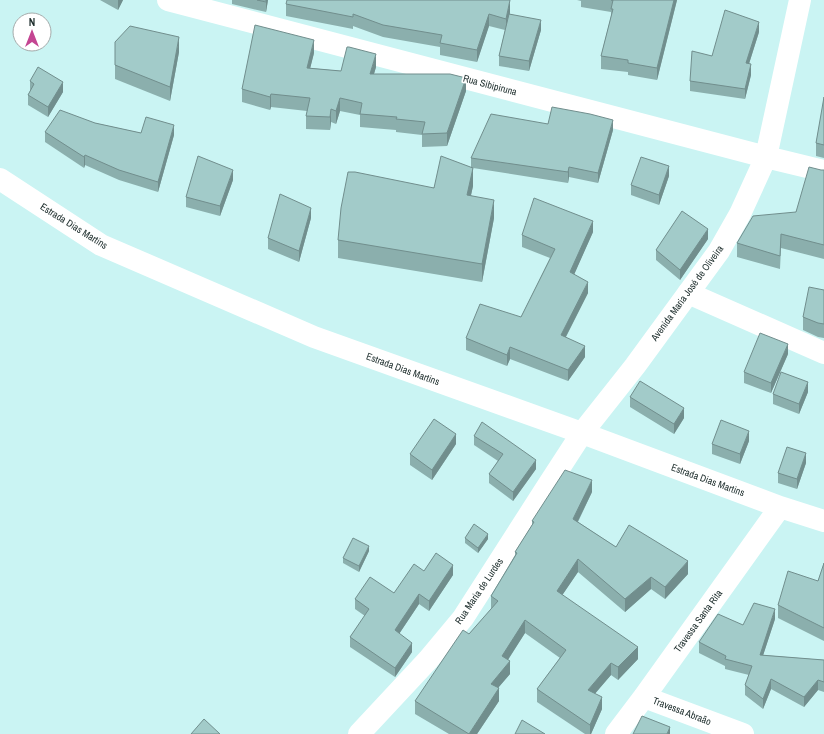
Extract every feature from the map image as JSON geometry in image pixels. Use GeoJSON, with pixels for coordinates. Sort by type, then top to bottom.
{"type":"FeatureCollection","features":[{"type":"Feature","properties":{"kind":"street","name":"Rua Sibipiruna"},"geometry":{"type":"LineString","coordinates":[[168,0],[824,171]]}},
{"type":"Feature","properties":{"kind":"street","name":"Avenida Maria José de Oliveira"},"geometry":{"type":"LineString","coordinates":[[582,434],[635,366],[719,251],[740,214],[766,157],[800,0]]}},
{"type":"Feature","properties":{"kind":"street","name":"Estrada Dias Martins"},"geometry":{"type":"LineString","coordinates":[[0,179],[101,245],[314,337],[824,522]]}},
{"type":"Feature","properties":{"kind":"street"},"geometry":{"type":"LineString","coordinates":[[688,293],[824,353]]}},
{"type":"Feature","properties":{"kind":"street","name":"Rua Maria de Lurdes"},"geometry":{"type":"LineString","coordinates":[[359,734],[428,660],[463,618],[582,434]]}},
{"type":"Feature","properties":{"kind":"street","name":"Travessa Santa Rita"},"geometry":{"type":"LineString","coordinates":[[616,734],[780,507]]}},
{"type":"Feature","properties":{"kind":"street","name":"Travessa Abraão"},"geometry":{"type":"LineString","coordinates":[[644,697],[743,734]]}},
{"type":"Feature","properties":{"kind":"building"},"geometry":{"type":"Polygon","coordinates":[[[287,0],[510,0],[506,19],[489,14],[477,50],[440,43],[442,35],[383,25],[353,14],[353,17],[286,4],[287,0]]]}},
{"type":"Feature","properties":{"kind":"building"},"geometry":{"type":"Polygon","coordinates":[[[613,0],[674,0],[657,68],[628,63],[628,60],[601,56],[613,9],[611,9],[613,0]]]}},
{"type":"Feature","properties":{"kind":"building"},"geometry":{"type":"Polygon","coordinates":[[[725,10],[759,22],[746,63],[751,64],[745,89],[690,81],[692,51],[712,56],[725,10]]]}},
{"type":"Feature","properties":{"kind":"building"},"geometry":{"type":"Polygon","coordinates":[[[509,14],[541,20],[529,61],[499,56],[509,14]]]}},
{"type":"Feature","properties":{"kind":"building"},"geometry":{"type":"Polygon","coordinates":[[[255,25],[314,40],[307,68],[341,71],[347,47],[349,47],[376,54],[370,74],[450,74],[466,78],[447,133],[422,134],[425,122],[396,119],[397,117],[360,114],[362,103],[340,98],[336,111],[331,109],[330,117],[306,116],[310,98],[271,94],[270,97],[242,89],[255,25]]]}},
{"type":"Feature","properties":{"kind":"building"},"geometry":{"type":"Polygon","coordinates":[[[130,26],[179,37],[170,87],[115,65],[115,42],[130,26]]]}},
{"type":"Feature","properties":{"kind":"building"},"geometry":{"type":"Polygon","coordinates":[[[38,67],[63,82],[48,107],[28,95],[34,84],[30,81],[38,67]]]}},
{"type":"Feature","properties":{"kind":"building"},"geometry":{"type":"Polygon","coordinates":[[[824,97],[824,145],[816,143],[824,97]]]}},
{"type":"Feature","properties":{"kind":"building"},"geometry":{"type":"Polygon","coordinates":[[[552,107],[613,120],[598,173],[569,167],[568,172],[471,158],[491,114],[548,124],[552,107]]]}},
{"type":"Feature","properties":{"kind":"building"},"geometry":{"type":"Polygon","coordinates":[[[60,110],[95,123],[141,133],[146,117],[174,125],[158,182],[119,170],[85,155],[84,157],[45,132],[60,110]]]}},
{"type":"Feature","properties":{"kind":"building"},"geometry":{"type":"Polygon","coordinates":[[[198,156],[233,170],[220,206],[186,197],[198,156]]]}},
{"type":"Feature","properties":{"kind":"building"},"geometry":{"type":"Polygon","coordinates":[[[441,156],[473,168],[467,195],[494,200],[482,264],[338,240],[341,208],[348,172],[355,172],[434,188],[441,156]]]}},
{"type":"Feature","properties":{"kind":"building"},"geometry":{"type":"Polygon","coordinates":[[[641,157],[669,166],[659,195],[631,185],[641,157]]]}},
{"type":"Feature","properties":{"kind":"building"},"geometry":{"type":"Polygon","coordinates":[[[809,167],[824,170],[824,245],[781,234],[780,256],[737,243],[753,216],[796,212],[809,167]]]}},
{"type":"Feature","properties":{"kind":"building"},"geometry":{"type":"Polygon","coordinates":[[[280,194],[311,208],[299,251],[268,238],[280,194]]]}},
{"type":"Feature","properties":{"kind":"building"},"geometry":{"type":"Polygon","coordinates":[[[534,198],[593,221],[570,272],[588,282],[561,335],[585,346],[568,370],[510,347],[507,355],[466,338],[480,304],[521,317],[555,249],[522,235],[534,198]]]}},
{"type":"Feature","properties":{"kind":"building"},"geometry":{"type":"Polygon","coordinates":[[[682,211],[708,229],[680,270],[656,250],[682,211]]]}},
{"type":"Feature","properties":{"kind":"building"},"geometry":{"type":"Polygon","coordinates":[[[809,287],[824,290],[824,324],[803,317],[809,287]]]}},
{"type":"Feature","properties":{"kind":"building"},"geometry":{"type":"Polygon","coordinates":[[[760,333],[788,344],[771,383],[744,372],[760,333]]]}},
{"type":"Feature","properties":{"kind":"building"},"geometry":{"type":"Polygon","coordinates":[[[781,372],[808,382],[799,404],[773,394],[781,372]]]}},
{"type":"Feature","properties":{"kind":"building"},"geometry":{"type":"Polygon","coordinates":[[[640,381],[684,408],[674,424],[630,397],[640,381]]]}},
{"type":"Feature","properties":{"kind":"building"},"geometry":{"type":"Polygon","coordinates":[[[434,419],[456,434],[432,470],[410,454],[434,419]]]}},
{"type":"Feature","properties":{"kind":"building"},"geometry":{"type":"Polygon","coordinates":[[[721,420],[749,431],[740,454],[712,444],[721,420]]]}},
{"type":"Feature","properties":{"kind":"building"},"geometry":{"type":"Polygon","coordinates":[[[482,422],[536,460],[513,492],[489,474],[503,454],[474,436],[482,422]]]}},
{"type":"Feature","properties":{"kind":"building"},"geometry":{"type":"Polygon","coordinates":[[[787,447],[806,453],[797,479],[778,473],[787,447]]]}},
{"type":"Feature","properties":{"kind":"building"},"geometry":{"type":"Polygon","coordinates":[[[565,470],[592,480],[573,519],[616,547],[629,525],[688,561],[665,587],[651,577],[625,599],[578,559],[557,591],[638,647],[618,667],[611,663],[588,690],[602,697],[590,725],[537,689],[566,650],[525,620],[502,656],[510,661],[491,684],[499,688],[469,734],[415,701],[463,630],[469,634],[498,601],[491,596],[517,553],[515,552],[534,522],[532,521],[565,470]]]}},
{"type":"Feature","properties":{"kind":"building"},"geometry":{"type":"Polygon","coordinates":[[[474,524],[488,534],[478,548],[465,538],[474,524]]]}},
{"type":"Feature","properties":{"kind":"building"},"geometry":{"type":"Polygon","coordinates":[[[353,538],[369,546],[359,566],[343,558],[353,538]]]}},
{"type":"Feature","properties":{"kind":"building"},"geometry":{"type":"Polygon","coordinates":[[[436,553],[453,565],[429,601],[419,594],[395,630],[412,643],[395,668],[350,637],[369,609],[355,599],[370,577],[394,593],[414,564],[424,571],[436,553]]]}},
{"type":"Feature","properties":{"kind":"building"},"geometry":{"type":"Polygon","coordinates":[[[824,563],[824,628],[778,605],[788,571],[818,581],[824,563]]]}},
{"type":"Feature","properties":{"kind":"building"},"geometry":{"type":"Polygon","coordinates":[[[754,603],[775,609],[760,655],[824,660],[824,682],[818,680],[804,697],[771,679],[763,699],[745,685],[752,666],[725,659],[726,656],[699,642],[718,614],[743,625],[754,603]]]}},
{"type":"Feature","properties":{"kind":"building"},"geometry":{"type":"Polygon","coordinates":[[[642,716],[670,727],[667,734],[633,734],[642,716]]]}},
{"type":"Feature","properties":{"kind":"building"},"geometry":{"type":"Polygon","coordinates":[[[204,719],[220,734],[191,734],[204,719]]]}},
{"type":"Feature","properties":{"kind":"building"},"geometry":{"type":"Polygon","coordinates":[[[522,720],[545,734],[515,734],[522,720]]]}}]}
